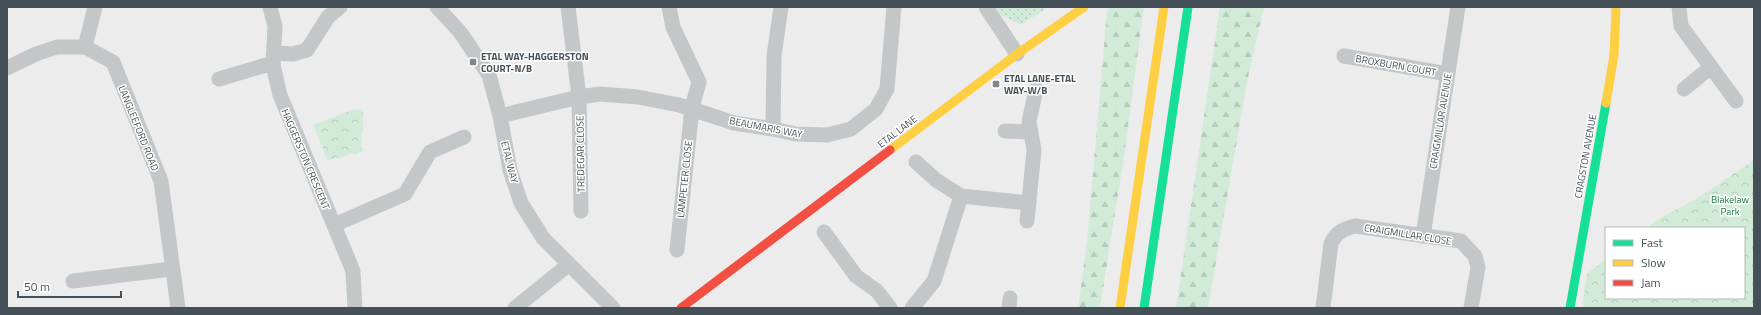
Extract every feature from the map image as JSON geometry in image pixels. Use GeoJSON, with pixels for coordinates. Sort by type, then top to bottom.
{"type":"FeatureCollection","features":[{"type":"Feature","properties":{"kind":"main road","name":"ETAL LANE"},"geometry":{"type":"LineString","coordinates":[[681,308],[1017,54],[1084,7]]}},
{"type":"Feature","properties":{"kind":"main road"},"geometry":{"type":"LineString","coordinates":[[1120,308],[1164,7]]}},
{"type":"Feature","properties":{"kind":"main road"},"geometry":{"type":"LineString","coordinates":[[1144,308],[1188,7]]}},
{"type":"Feature","properties":{"kind":"main road","name":"CRAGSTON AVENUE"},"geometry":{"type":"LineString","coordinates":[[1570,308],[1614,55],[1616,7]]}},
{"type":"Feature","properties":{"kind":"main road","name":"ETAL LANE"},"geometry":{"type":"LineString","coordinates":[[696,308],[725,275]]}},
{"type":"Feature","properties":{"kind":"street"},"geometry":{"type":"LineString","coordinates":[[7,68],[36,54],[57,47],[85,46],[95,7]]}},
{"type":"Feature","properties":{"kind":"street","name":"HAGGERSTON CRESCENT"},"geometry":{"type":"LineString","coordinates":[[270,7],[275,26],[274,59],[280,95],[288,118],[353,271],[355,308]]}},
{"type":"Feature","properties":{"kind":"street"},"geometry":{"type":"LineString","coordinates":[[219,79],[266,65],[274,59],[307,50],[328,17],[340,7]]}},
{"type":"Feature","properties":{"kind":"street","name":"ETAL WAY"},"geometry":{"type":"LineString","coordinates":[[437,7],[460,32],[489,75],[500,116],[510,170],[521,203],[543,238],[610,307]]}},
{"type":"Feature","properties":{"kind":"street","name":"TREDEGAR CLOSE"},"geometry":{"type":"LineString","coordinates":[[568,7],[579,96],[582,211]]}},
{"type":"Feature","properties":{"kind":"street","name":"LAMPETER CLOSE"},"geometry":{"type":"LineString","coordinates":[[669,7],[673,27],[699,82],[692,108],[677,250]]}},
{"type":"Feature","properties":{"kind":"street"},"geometry":{"type":"LineString","coordinates":[[773,129],[774,56],[781,7]]}},
{"type":"Feature","properties":{"kind":"street","name":"BEAUMARIS WAY"},"geometry":{"type":"LineString","coordinates":[[500,116],[579,96],[600,94],[638,97],[692,108],[734,123],[796,134],[827,135],[851,129],[876,109],[887,89],[894,7]]}},
{"type":"Feature","properties":{"kind":"street"},"geometry":{"type":"LineString","coordinates":[[986,7],[1017,54]]}},
{"type":"Feature","properties":{"kind":"street","name":"CRAIGMILLAR AVENUE"},"geometry":{"type":"LineString","coordinates":[[1423,236],[1458,7]]}},
{"type":"Feature","properties":{"kind":"street"},"geometry":{"type":"LineString","coordinates":[[1679,7],[1681,26],[1736,101]]}},
{"type":"Feature","properties":{"kind":"street","name":"LANGLEEFORD ROAD"},"geometry":{"type":"LineString","coordinates":[[85,46],[113,62],[160,181],[171,269],[178,308]]}},
{"type":"Feature","properties":{"kind":"street","name":"BROXBURN COURT"},"geometry":{"type":"LineString","coordinates":[[1344,56],[1448,74]]}},
{"type":"Feature","properties":{"kind":"street"},"geometry":{"type":"LineString","coordinates":[[1684,89],[1712,67]]}},
{"type":"Feature","properties":{"kind":"street"},"geometry":{"type":"LineString","coordinates":[[1027,221],[1034,150],[1029,122],[1036,89]]}},
{"type":"Feature","properties":{"kind":"street"},"geometry":{"type":"LineString","coordinates":[[1005,131],[1030,132]]}},
{"type":"Feature","properties":{"kind":"street"},"geometry":{"type":"LineString","coordinates":[[334,225],[405,194],[430,152],[464,137]]}},
{"type":"Feature","properties":{"kind":"street"},"geometry":{"type":"LineString","coordinates":[[916,162],[936,180],[961,196],[1029,203]]}},
{"type":"Feature","properties":{"kind":"street"},"geometry":{"type":"LineString","coordinates":[[912,308],[934,281],[961,196]]}},
{"type":"Feature","properties":{"kind":"street","name":"CRAIGMILLAR CLOSE"},"geometry":{"type":"LineString","coordinates":[[1322,308],[1331,243],[1336,234],[1344,228],[1355,226],[1461,242],[1475,256],[1478,267],[1471,308]]}},
{"type":"Feature","properties":{"kind":"street"},"geometry":{"type":"LineString","coordinates":[[824,232],[856,276],[877,291],[890,308]]}},
{"type":"Feature","properties":{"kind":"street"},"geometry":{"type":"LineString","coordinates":[[515,308],[568,265]]}},
{"type":"Feature","properties":{"kind":"street"},"geometry":{"type":"LineString","coordinates":[[73,281],[171,269]]}},
{"type":"Feature","properties":{"kind":"green space"},"geometry":{"type":"Polygon","coordinates":[[[996,7],[1048,7],[1021,25],[999,14],[996,7]]]}},
{"type":"Feature","properties":{"kind":"green space"},"geometry":{"type":"Polygon","coordinates":[[[1110,7],[1144,7],[1124,157],[1100,308],[1078,308],[1087,242],[1107,10],[1110,7]]]}},
{"type":"Feature","properties":{"kind":"green space"},"geometry":{"type":"Polygon","coordinates":[[[1220,7],[1264,7],[1247,82],[1208,308],[1176,308],[1220,7]]]}},
{"type":"Feature","properties":{"kind":"green space"},"geometry":{"type":"Polygon","coordinates":[[[354,109],[360,110],[364,114],[361,145],[363,151],[354,155],[352,153],[338,159],[337,157],[328,161],[313,125],[354,109]]]}},
{"type":"Feature","properties":{"kind":"green space","name":"Blakelaw Park"},"geometry":{"type":"Polygon","coordinates":[[[1754,160],[1754,308],[1582,308],[1587,274],[1605,260],[1605,299],[1745,299],[1745,227],[1648,227],[1657,220],[1696,199],[1754,160]]]}},
{"type":"Feature","properties":{"kind":"traffic: fast"},"geometry":{"type":"LineString","coordinates":[[1144,308],[1188,7]]}},
{"type":"Feature","properties":{"kind":"traffic: fast"},"geometry":{"type":"LineString","coordinates":[[1570,308],[1606,103]]}},
{"type":"Feature","properties":{"kind":"traffic: slow"},"geometry":{"type":"LineString","coordinates":[[890,150],[1017,54],[1084,7]]}},
{"type":"Feature","properties":{"kind":"traffic: slow"},"geometry":{"type":"LineString","coordinates":[[1120,308],[1164,7]]}},
{"type":"Feature","properties":{"kind":"traffic: slow"},"geometry":{"type":"LineString","coordinates":[[1606,103],[1614,55],[1616,7]]}},
{"type":"Feature","properties":{"kind":"traffic: jam"},"geometry":{"type":"LineString","coordinates":[[681,308],[890,150]]}},
{"type":"Feature","properties":{"kind":"place","name":"ETAL WAY-HAGGERSTON COURT-N/B"},"geometry":{"type":"Point","coordinates":[473,62]}},
{"type":"Feature","properties":{"kind":"place","name":"ETAL LANE-ETAL WAY-W/B"},"geometry":{"type":"Point","coordinates":[996,84]}}]}
